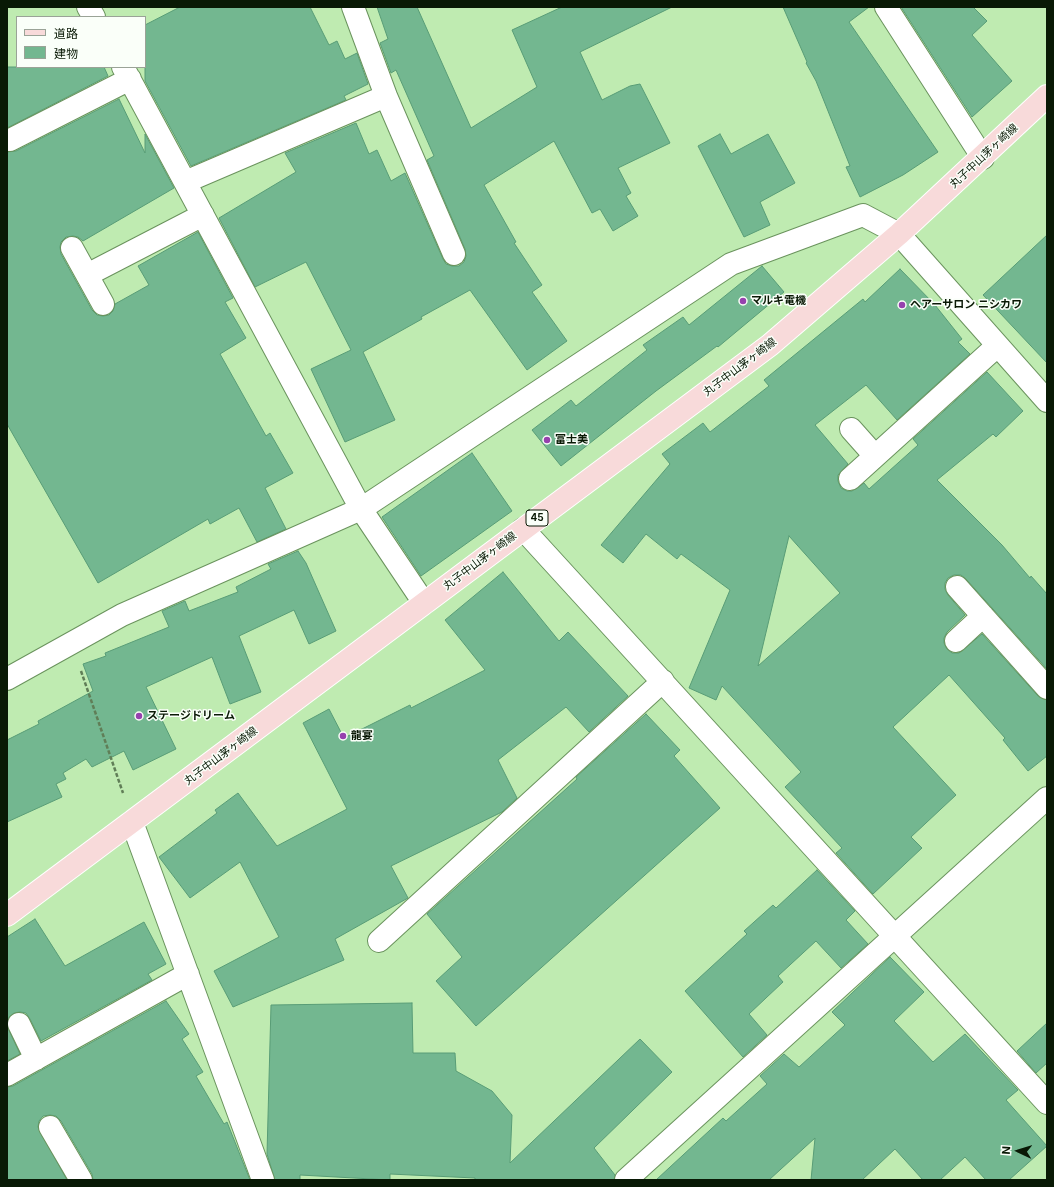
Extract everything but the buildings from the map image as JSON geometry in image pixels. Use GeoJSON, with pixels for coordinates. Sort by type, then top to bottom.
{"type":"FeatureCollection","features":[{"type":"Feature","properties":{"kind":"main road","name":"丸子中山茅ヶ崎線"},"geometry":{"type":"LineString","coordinates":[[7,914],[770,345],[899,234],[1047,96]]}},
{"type":"Feature","properties":{"kind":"street"},"geometry":{"type":"LineString","coordinates":[[88,7],[93,16]]}},
{"type":"Feature","properties":{"kind":"street"},"geometry":{"type":"LineString","coordinates":[[353,7],[408,150],[454,254]]}},
{"type":"Feature","properties":{"kind":"street"},"geometry":{"type":"LineString","coordinates":[[886,7],[982,158]]}},
{"type":"Feature","properties":{"kind":"street"},"geometry":{"type":"LineString","coordinates":[[10,140],[127,73],[361,509],[424,603]]}},
{"type":"Feature","properties":{"kind":"street"},"geometry":{"type":"LineString","coordinates":[[185,182],[386,96]]}},
{"type":"Feature","properties":{"kind":"street"},"geometry":{"type":"LineString","coordinates":[[87,275],[203,215]]}},
{"type":"Feature","properties":{"kind":"street"},"geometry":{"type":"LineString","coordinates":[[7,679],[122,615],[361,509],[731,264],[863,215],[899,234],[1047,401]]}},
{"type":"Feature","properties":{"kind":"street"},"geometry":{"type":"LineString","coordinates":[[72,248],[104,304]]}},
{"type":"Feature","properties":{"kind":"street"},"geometry":{"type":"LineString","coordinates":[[850,479],[997,346]]}},
{"type":"Feature","properties":{"kind":"street"},"geometry":{"type":"LineString","coordinates":[[851,430],[875,456]]}},
{"type":"Feature","properties":{"kind":"street"},"geometry":{"type":"LineString","coordinates":[[523,529],[1047,1103]]}},
{"type":"Feature","properties":{"kind":"street"},"geometry":{"type":"LineString","coordinates":[[957,587],[1047,688]]}},
{"type":"Feature","properties":{"kind":"street"},"geometry":{"type":"LineString","coordinates":[[956,642],[983,616]]}},
{"type":"Feature","properties":{"kind":"street"},"geometry":{"type":"LineString","coordinates":[[379,941],[663,681]]}},
{"type":"Feature","properties":{"kind":"street"},"geometry":{"type":"LineString","coordinates":[[626,1180],[894,935],[1047,798]]}},
{"type":"Feature","properties":{"kind":"street"},"geometry":{"type":"LineString","coordinates":[[132,822],[263,1180]]}},
{"type":"Feature","properties":{"kind":"street"},"geometry":{"type":"LineString","coordinates":[[7,1075],[188,974]]}},
{"type":"Feature","properties":{"kind":"street"},"geometry":{"type":"LineString","coordinates":[[19,1024],[36,1059]]}},
{"type":"Feature","properties":{"kind":"street"},"geometry":{"type":"LineString","coordinates":[[50,1127],[81,1180]]}},
{"type":"Feature","properties":{"kind":"path"},"geometry":{"type":"LineString","coordinates":[[71,643],[132,822]]}},
{"type":"Feature","properties":{"kind":"place","name":"マルキ電機"},"geometry":{"type":"Point","coordinates":[743,301]}},
{"type":"Feature","properties":{"kind":"place","name":"ヘアーサロン ニシカワ"},"geometry":{"type":"Point","coordinates":[902,305]}},
{"type":"Feature","properties":{"kind":"place","name":"富士美"},"geometry":{"type":"Point","coordinates":[547,440]}},
{"type":"Feature","properties":{"kind":"place","name":"ステージドリーム"},"geometry":{"type":"Point","coordinates":[139,716]}},
{"type":"Feature","properties":{"kind":"place","name":"龍宴"},"geometry":{"type":"Point","coordinates":[343,736]}}]}
